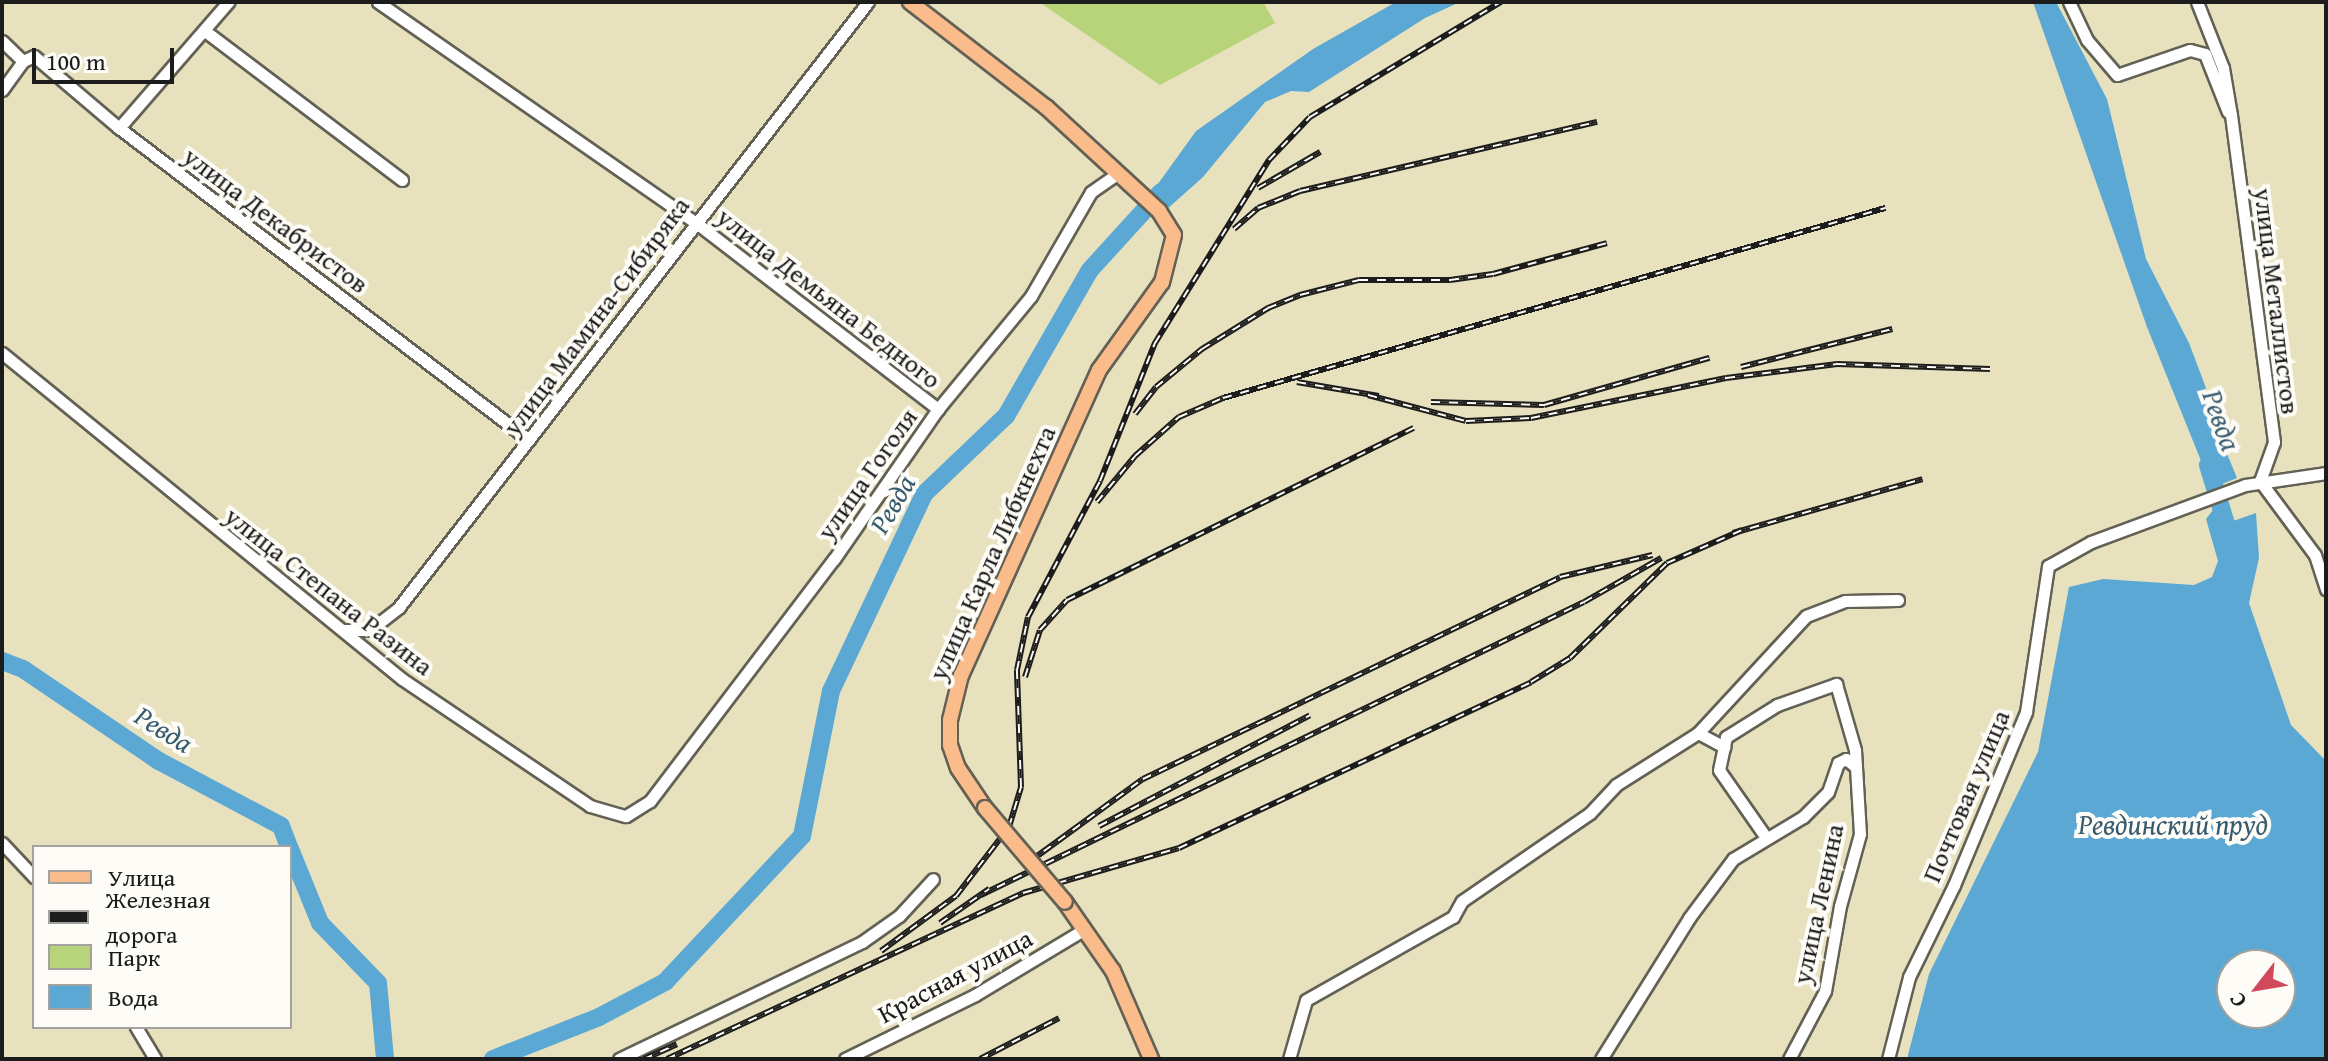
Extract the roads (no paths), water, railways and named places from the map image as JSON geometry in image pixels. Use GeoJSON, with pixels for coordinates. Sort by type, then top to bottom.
{"type":"FeatureCollection","features":[{"type":"Feature","properties":{"kind":"main road"},"geometry":{"type":"LineString","coordinates":[[910,2],[995,64],[1123,178]]}},
{"type":"Feature","properties":{"kind":"main road","name":"улица Карла Либкнехта"},"geometry":{"type":"LineString","coordinates":[[1123,178],[1170,224],[1174,252],[1162,282],[1099,370],[956,692],[950,745],[964,779],[1065,902],[1113,971],[1151,1059]]}},
{"type":"Feature","properties":{"kind":"street"},"geometry":{"type":"LineString","coordinates":[[119,128],[228,2]]}},
{"type":"Feature","properties":{"kind":"street","name":"улица Демьяна Бедного"},"geometry":{"type":"LineString","coordinates":[[378,2],[695,222],[938,409]]}},
{"type":"Feature","properties":{"kind":"street","name":"улица Мамина-Сибиряка"},"geometry":{"type":"LineString","coordinates":[[345,630],[370,630],[399,607],[868,2]]}},
{"type":"Feature","properties":{"kind":"street"},"geometry":{"type":"LineString","coordinates":[[2069,2],[2087,40],[2117,75],[2190,50],[2205,54],[2231,115]]}},
{"type":"Feature","properties":{"kind":"street","name":"улица Металлистов"},"geometry":{"type":"LineString","coordinates":[[2197,2],[2223,68],[2231,115],[2274,442],[2260,481]]}},
{"type":"Feature","properties":{"kind":"street"},"geometry":{"type":"LineString","coordinates":[[205,31],[402,180]]}},
{"type":"Feature","properties":{"kind":"street","name":"улица Декабристов"},"geometry":{"type":"LineString","coordinates":[[2,41],[23,61],[34,56],[119,128],[529,440]]}},
{"type":"Feature","properties":{"kind":"street"},"geometry":{"type":"LineString","coordinates":[[2,90],[23,61]]}},
{"type":"Feature","properties":{"kind":"street","name":"улица Гоголя"},"geometry":{"type":"LineString","coordinates":[[650,801],[834,559],[938,409],[1031,296],[1091,192],[1123,178]]}},
{"type":"Feature","properties":{"kind":"street","name":"улица Степана Разина"},"geometry":{"type":"LineString","coordinates":[[2,353],[316,613],[345,630],[402,679],[590,806],[626,816],[650,801]]}},
{"type":"Feature","properties":{"kind":"street"},"geometry":{"type":"LineString","coordinates":[[2326,473],[2260,481],[2315,555],[2326,589]]}},
{"type":"Feature","properties":{"kind":"street","name":"Почтовая улица"},"geometry":{"type":"LineString","coordinates":[[1888,1059],[1909,977],[1954,885],[2026,712],[2048,566],[2091,542],[2260,481]]}},
{"type":"Feature","properties":{"kind":"street"},"geometry":{"type":"LineString","coordinates":[[1289,1059],[1306,1000],[1453,917],[1462,901],[1590,813],[1616,785],[1698,733],[1806,616],[1845,601],[1898,600]]}},
{"type":"Feature","properties":{"kind":"street","name":"улица Ленина"},"geometry":{"type":"LineString","coordinates":[[1724,747],[1726,737],[1777,705],[1836,684],[1855,750],[1860,834],[1840,906],[1825,991],[1789,1059]]}},
{"type":"Feature","properties":{"kind":"street"},"geometry":{"type":"LineString","coordinates":[[1698,733],[1724,747],[1719,770],[1765,836]]}},
{"type":"Feature","properties":{"kind":"street"},"geometry":{"type":"LineString","coordinates":[[1601,1059],[1689,918],[1733,859],[1765,836],[1803,817],[1828,792],[1838,763],[1846,759],[1856,767]]}},
{"type":"Feature","properties":{"kind":"street"},"geometry":{"type":"LineString","coordinates":[[2,843],[32,875]]}},
{"type":"Feature","properties":{"kind":"street"},"geometry":{"type":"LineString","coordinates":[[619,1059],[862,942],[899,916],[933,879]]}},
{"type":"Feature","properties":{"kind":"street","name":"Красная улица"},"geometry":{"type":"LineString","coordinates":[[845,1059],[975,995],[1085,929]]}},
{"type":"Feature","properties":{"kind":"street"},"geometry":{"type":"LineString","coordinates":[[137,1029],[155,1059]]}},
{"type":"Feature","properties":{"kind":"water"},"geometry":{"type":"Polygon","coordinates":[[[1396,2],[1460,2],[1425,18],[1309,92],[1291,91],[1265,102],[1203,177],[1166,210],[1150,195],[1196,131],[1313,49],[1396,2]]]}},
{"type":"Feature","properties":{"kind":"water"},"geometry":{"type":"Polygon","coordinates":[[[2033,2],[2056,2],[2107,99],[2146,259],[2189,343],[2206,388],[2202,393],[2237,478],[2212,488],[2147,327],[2033,2]]]}},
{"type":"Feature","properties":{"kind":"water","name":"Ревдинский пруд"},"geometry":{"type":"Polygon","coordinates":[[[2213,510],[2219,526],[2256,513],[2259,558],[2249,603],[2291,725],[2326,761],[2326,1059],[1907,1059],[1929,974],[2038,752],[2069,587],[2103,579],[2194,585],[2212,577],[2218,561],[2206,519],[2213,510]]]}},
{"type":"Feature","properties":{"kind":"waterway","name":"Ревда"},"geometry":{"type":"LineString","coordinates":[[493,1059],[599,1017],[665,982],[802,836],[831,691],[924,494],[1006,416],[1090,270],[1161,192]]}},
{"type":"Feature","properties":{"kind":"waterway","name":"Ревда"},"geometry":{"type":"LineString","coordinates":[[2208,465],[2233,547]]}},
{"type":"Feature","properties":{"kind":"waterway","name":"Ревда"},"geometry":{"type":"LineString","coordinates":[[2,661],[23,669],[159,761],[281,826],[288,845]]}},
{"type":"Feature","properties":{"kind":"waterway","name":"Ревда"},"geometry":{"type":"LineString","coordinates":[[292,854],[320,923],[378,983],[385,1059]]}},
{"type":"Feature","properties":{"kind":"railway"},"geometry":{"type":"LineString","coordinates":[[881,951],[956,896],[1009,827],[1021,787],[1017,670],[1028,617],[1100,481],[1155,343],[1269,160],[1310,117],[1501,2]]}},
{"type":"Feature","properties":{"kind":"railway"},"geometry":{"type":"LineString","coordinates":[[1234,229],[1258,208],[1300,191],[1597,122]]}},
{"type":"Feature","properties":{"kind":"railway"},"geometry":{"type":"LineString","coordinates":[[1258,188],[1320,152]]}},
{"type":"Feature","properties":{"kind":"railway"},"geometry":{"type":"LineString","coordinates":[[1097,502],[1135,456],[1179,417],[1223,398],[1885,208]]}},
{"type":"Feature","properties":{"kind":"railway"},"geometry":{"type":"LineString","coordinates":[[1135,414],[1156,387],[1202,349],[1268,308],[1300,295],[1359,280],[1450,280],[1493,274],[1607,243]]}},
{"type":"Feature","properties":{"kind":"railway"},"geometry":{"type":"LineString","coordinates":[[1741,367],[1892,329]]}},
{"type":"Feature","properties":{"kind":"railway"},"geometry":{"type":"LineString","coordinates":[[1431,402],[1544,405],[1709,358]]}},
{"type":"Feature","properties":{"kind":"railway"},"geometry":{"type":"LineString","coordinates":[[1368,395],[1466,421],[1531,418],[1726,378],[1837,364],[1990,369]]}},
{"type":"Feature","properties":{"kind":"railway"},"geometry":{"type":"LineString","coordinates":[[1297,382],[1379,396]]}},
{"type":"Feature","properties":{"kind":"railway"},"geometry":{"type":"LineString","coordinates":[[1025,677],[1040,630],[1067,600],[1414,428]]}},
{"type":"Feature","properties":{"kind":"railway"},"geometry":{"type":"LineString","coordinates":[[1733,533],[1922,479]]}},
{"type":"Feature","properties":{"kind":"railway"},"geometry":{"type":"LineString","coordinates":[[667,1059],[1023,893],[1179,848],[1531,682],[1570,658],[1667,563],[1742,530]]}},
{"type":"Feature","properties":{"kind":"railway"},"geometry":{"type":"LineString","coordinates":[[1029,862],[1143,779],[1560,577],[1652,555]]}},
{"type":"Feature","properties":{"kind":"railway"},"geometry":{"type":"LineString","coordinates":[[981,895],[1584,602],[1661,558]]}},
{"type":"Feature","properties":{"kind":"railway"},"geometry":{"type":"LineString","coordinates":[[1099,826],[1310,715]]}},
{"type":"Feature","properties":{"kind":"railway"},"geometry":{"type":"LineString","coordinates":[[940,923],[989,889]]}},
{"type":"Feature","properties":{"kind":"railway"},"geometry":{"type":"LineString","coordinates":[[980,1059],[1059,1018]]}},
{"type":"Feature","properties":{"kind":"railway"},"geometry":{"type":"LineString","coordinates":[[644,1059],[677,1044]]}}]}
